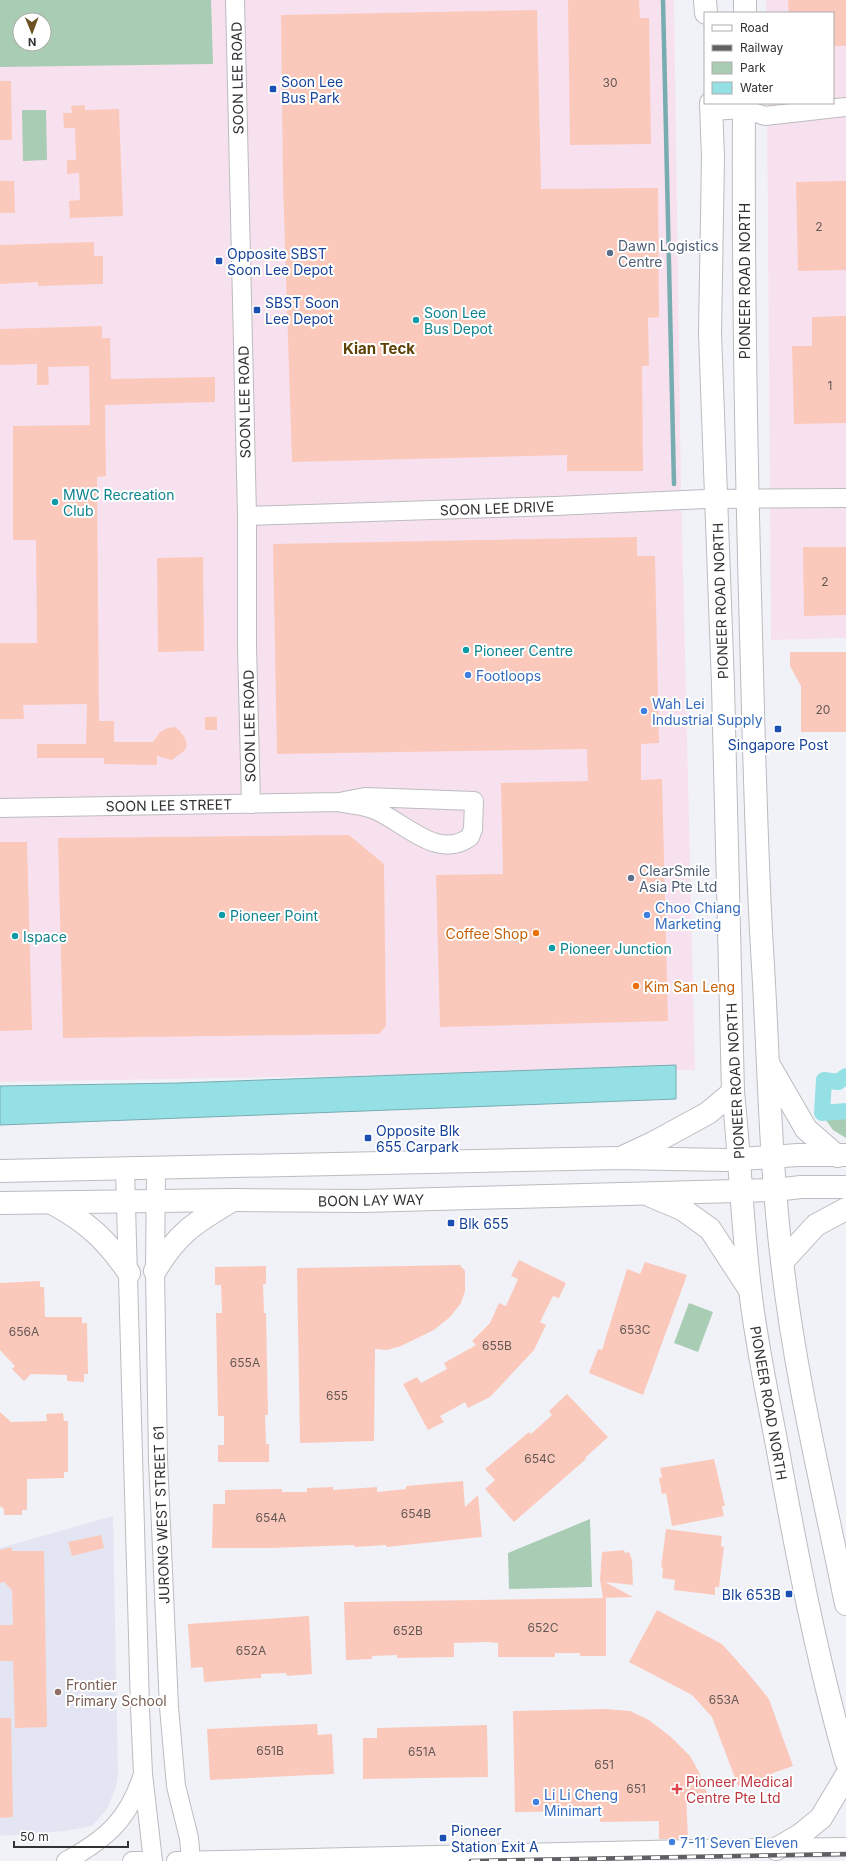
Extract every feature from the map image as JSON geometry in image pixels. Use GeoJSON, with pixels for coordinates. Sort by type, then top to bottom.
{"type":"FeatureCollection","features":[{"type":"Feature","properties":{"kind":"main road"},"geometry":{"type":"LineString","coordinates":[[705,0],[706,12]]}},
{"type":"Feature","properties":{"kind":"main road"},"geometry":{"type":"LineString","coordinates":[[744,12],[745,0]]}},
{"type":"Feature","properties":{"kind":"main road","name":"PIONEER ROAD NORTH"},"geometry":{"type":"LineString","coordinates":[[744,106],[746,499],[758,874],[766,1061],[775,1190],[782,1262],[797,1361],[846,1604]]}},
{"type":"Feature","properties":{"kind":"main road","name":"PIONEER ROAD NORTH"},"geometry":{"type":"LineString","coordinates":[[711,107],[713,158],[710,333],[723,685],[733,1092],[740,1159],[750,1289],[794,1542],[834,1716],[846,1761]]}},
{"type":"Feature","properties":{"kind":"main road"},"geometry":{"type":"LineString","coordinates":[[766,1061],[806,1129],[841,1156]]}},
{"type":"Feature","properties":{"kind":"main road"},"geometry":{"type":"LineString","coordinates":[[618,1158],[653,1143],[708,1113],[733,1092]]}},
{"type":"Feature","properties":{"kind":"main road"},"geometry":{"type":"LineString","coordinates":[[0,1171],[618,1158],[740,1159],[798,1154],[841,1156]]}},
{"type":"Feature","properties":{"kind":"main road","name":"BOON LAY WAY"},"geometry":{"type":"LineString","coordinates":[[0,1203],[234,1200],[363,1201],[775,1190],[801,1187],[846,1187]]}},
{"type":"Feature","properties":{"kind":"main road"},"geometry":{"type":"LineString","coordinates":[[644,1194],[682,1209],[710,1229],[750,1289]]}},
{"type":"Feature","properties":{"kind":"main road"},"geometry":{"type":"LineString","coordinates":[[155,1272],[166,1253],[181,1235],[194,1224],[234,1200]]}},
{"type":"Feature","properties":{"kind":"main road"},"geometry":{"type":"LineString","coordinates":[[51,1202],[75,1215],[98,1234],[114,1250],[129,1273]]}},
{"type":"Feature","properties":{"kind":"main road"},"geometry":{"type":"LineString","coordinates":[[782,1262],[816,1225],[846,1209]]}},
{"type":"Feature","properties":{"kind":"main road"},"geometry":{"type":"LineString","coordinates":[[776,1849],[800,1835],[821,1818],[846,1776]]}},
{"type":"Feature","properties":{"kind":"street","name":"SOON LEE ROAD"},"geometry":{"type":"LineString","coordinates":[[235,0],[247,516],[247,646],[250,804]]}},
{"type":"Feature","properties":{"kind":"street"},"geometry":{"type":"LineString","coordinates":[[711,107],[744,106],[765,116],[846,107]]}},
{"type":"Feature","properties":{"kind":"street","name":"SOON LEE DRIVE"},"geometry":{"type":"LineString","coordinates":[[247,516],[547,507],[716,499],[846,498]]}},
{"type":"Feature","properties":{"kind":"street","name":"SOON LEE STREET"},"geometry":{"type":"LineString","coordinates":[[0,808],[339,802],[365,797],[474,801],[473,829],[470,836],[454,844],[436,843],[423,838],[375,810],[339,802]]}},
{"type":"Feature","properties":{"kind":"street","name":"JURONG WEST STREET 61"},"geometry":{"type":"LineString","coordinates":[[156,1168],[157,1201],[155,1272],[158,1459],[169,1708],[176,1786],[189,1838],[191,1861]]}},
{"type":"Feature","properties":{"kind":"street","name":"JURONG WEST STREET 61"},"geometry":{"type":"LineString","coordinates":[[125,1169],[129,1273],[136,1588],[143,1774],[153,1861]]}},
{"type":"Feature","properties":{"kind":"street"},"geometry":{"type":"LineString","coordinates":[[66,1861],[95,1843],[121,1821],[136,1795],[143,1774]]}},
{"type":"Feature","properties":{"kind":"street"},"geometry":{"type":"LineString","coordinates":[[176,1861],[691,1849],[846,1847]]}},
{"type":"Feature","properties":{"kind":"street"},"geometry":{"type":"LineString","coordinates":[[132,1861],[147,1861]]}},
{"type":"Feature","properties":{"kind":"shaded area"},"geometry":{"type":"Polygon","coordinates":[[[0,0],[674,0],[681,485],[695,1070],[0,1082],[0,0]]]}},
{"type":"Feature","properties":{"kind":"shaded area"},"geometry":{"type":"Polygon","coordinates":[[[766,0],[846,0],[846,638],[771,640],[767,104],[834,104],[834,12],[766,12],[766,0]]]}},
{"type":"Feature","properties":{"kind":"shaded area","name":"Frontier Primary School"},"geometry":{"type":"Polygon","coordinates":[[[113,1516],[118,1773],[116,1787],[107,1809],[92,1826],[66,1831],[0,1836],[0,1548],[113,1516]]]}},
{"type":"Feature","properties":{"kind":"green space"},"geometry":{"type":"Polygon","coordinates":[[[0,0],[211,0],[213,64],[0,67],[0,0]]]}},
{"type":"Feature","properties":{"kind":"green space"},"geometry":{"type":"Polygon","coordinates":[[[22,110],[46,110],[47,160],[23,161],[22,110]]]}},
{"type":"Feature","properties":{"kind":"green space"},"geometry":{"type":"Polygon","coordinates":[[[823,1116],[846,1117],[846,1138],[833,1130],[823,1116]]]}},
{"type":"Feature","properties":{"kind":"green space"},"geometry":{"type":"Polygon","coordinates":[[[689,1303],[713,1312],[698,1352],[674,1343],[689,1303]]]}},
{"type":"Feature","properties":{"kind":"green space"},"geometry":{"type":"Polygon","coordinates":[[[590,1519],[592,1587],[509,1589],[508,1553],[590,1519]]]}},
{"type":"Feature","properties":{"kind":"water"},"geometry":{"type":"Polygon","coordinates":[[[676,1065],[676,1099],[0,1125],[0,1086],[179,1083],[676,1065]]]}},
{"type":"Feature","properties":{"kind":"building"},"geometry":{"type":"Polygon","coordinates":[[[568,0],[639,0],[640,18],[649,18],[651,144],[570,145],[568,0]]]}},
{"type":"Feature","properties":{"kind":"building"},"geometry":{"type":"Polygon","coordinates":[[[788,0],[846,0],[846,46],[834,46],[834,12],[789,12],[788,0]]]}},
{"type":"Feature","properties":{"kind":"building","name":"Soon Lee Bus Depot"},"geometry":{"type":"Polygon","coordinates":[[[537,10],[541,189],[658,188],[659,317],[648,318],[649,366],[642,366],[643,471],[567,471],[567,455],[292,462],[283,184],[281,15],[537,10]]]}},
{"type":"Feature","properties":{"kind":"building"},"geometry":{"type":"Polygon","coordinates":[[[0,81],[11,81],[12,140],[0,140],[0,81]]]}},
{"type":"Feature","properties":{"kind":"building"},"geometry":{"type":"Polygon","coordinates":[[[85,105],[85,110],[119,109],[123,216],[70,218],[69,201],[80,200],[79,173],[67,174],[67,160],[76,160],[75,128],[64,128],[63,113],[72,113],[71,106],[85,105]]]}},
{"type":"Feature","properties":{"kind":"building"},"geometry":{"type":"Polygon","coordinates":[[[0,181],[14,181],[15,213],[0,213],[0,181]]]}},
{"type":"Feature","properties":{"kind":"building"},"geometry":{"type":"Polygon","coordinates":[[[846,181],[846,270],[798,271],[796,182],[846,181]]]}},
{"type":"Feature","properties":{"kind":"building"},"geometry":{"type":"Polygon","coordinates":[[[94,242],[94,256],[103,256],[103,284],[38,286],[38,282],[0,284],[0,245],[94,242]]]}},
{"type":"Feature","properties":{"kind":"building"},"geometry":{"type":"Polygon","coordinates":[[[846,316],[846,423],[794,424],[792,346],[812,346],[812,317],[846,316]]]}},
{"type":"Feature","properties":{"kind":"building"},"geometry":{"type":"Polygon","coordinates":[[[102,326],[102,338],[110,338],[111,379],[215,377],[215,402],[105,405],[106,476],[97,477],[99,721],[114,721],[114,742],[153,742],[160,732],[168,728],[175,727],[185,738],[187,746],[184,751],[172,760],[157,756],[157,765],[104,764],[104,758],[37,758],[37,744],[86,744],[87,704],[23,705],[24,719],[0,719],[0,643],[37,643],[36,540],[13,540],[13,426],[90,425],[89,366],[48,367],[49,385],[37,385],[37,364],[0,365],[0,329],[102,326]]]}},
{"type":"Feature","properties":{"kind":"building","name":"Pioneer Centre"},"geometry":{"type":"Polygon","coordinates":[[[637,537],[637,556],[655,556],[659,743],[641,744],[641,780],[662,779],[668,1021],[440,1027],[436,875],[503,874],[501,783],[588,781],[587,749],[277,754],[273,544],[637,537]]]}},
{"type":"Feature","properties":{"kind":"building"},"geometry":{"type":"Polygon","coordinates":[[[803,547],[846,547],[846,615],[804,616],[803,547]]]}},
{"type":"Feature","properties":{"kind":"building","name":"MWC Recreation Club"},"geometry":{"type":"Polygon","coordinates":[[[203,557],[204,651],[158,652],[157,558],[203,557]]]}},
{"type":"Feature","properties":{"kind":"building"},"geometry":{"type":"Polygon","coordinates":[[[790,652],[846,652],[846,732],[801,732],[801,686],[790,666],[790,652]]]}},
{"type":"Feature","properties":{"kind":"building"},"geometry":{"type":"Polygon","coordinates":[[[205,717],[217,717],[217,730],[205,730],[205,717]]]}},
{"type":"Feature","properties":{"kind":"building","name":"Pioneer Point"},"geometry":{"type":"Polygon","coordinates":[[[349,835],[384,864],[386,1026],[379,1034],[63,1038],[58,838],[349,835]]]}},
{"type":"Feature","properties":{"kind":"building","name":"Ispace"},"geometry":{"type":"Polygon","coordinates":[[[0,842],[27,842],[32,1030],[0,1031],[0,842]]]}},
{"type":"Feature","properties":{"kind":"building"},"geometry":{"type":"Polygon","coordinates":[[[519,1260],[566,1283],[559,1298],[553,1296],[540,1322],[546,1325],[534,1350],[490,1397],[468,1408],[465,1402],[440,1416],[444,1422],[428,1430],[403,1384],[417,1377],[421,1383],[447,1369],[444,1363],[476,1345],[472,1341],[490,1323],[499,1303],[506,1306],[518,1279],[511,1276],[519,1260]]]}},
{"type":"Feature","properties":{"kind":"building"},"geometry":{"type":"Polygon","coordinates":[[[645,1262],[687,1275],[643,1395],[589,1373],[598,1349],[602,1350],[627,1269],[640,1274],[645,1262]]]}},
{"type":"Feature","properties":{"kind":"building"},"geometry":{"type":"Polygon","coordinates":[[[460,1265],[465,1271],[465,1291],[461,1303],[450,1317],[434,1330],[401,1346],[387,1350],[375,1349],[374,1441],[300,1443],[297,1268],[460,1265]]]}},
{"type":"Feature","properties":{"kind":"building"},"geometry":{"type":"Polygon","coordinates":[[[266,1266],[266,1284],[263,1284],[264,1313],[266,1313],[268,1415],[265,1415],[266,1444],[269,1444],[269,1462],[218,1462],[218,1445],[224,1445],[224,1416],[218,1416],[216,1313],[222,1313],[221,1285],[215,1285],[215,1267],[266,1266]]]}},
{"type":"Feature","properties":{"kind":"building"},"geometry":{"type":"Polygon","coordinates":[[[40,1281],[40,1287],[44,1287],[45,1317],[82,1317],[82,1323],[87,1323],[88,1374],[84,1374],[84,1382],[67,1381],[67,1375],[31,1374],[24,1381],[12,1369],[15,1366],[0,1350],[0,1283],[40,1281]]]}},
{"type":"Feature","properties":{"kind":"building"},"geometry":{"type":"Polygon","coordinates":[[[567,1394],[608,1437],[585,1458],[586,1459],[514,1522],[485,1489],[495,1480],[485,1469],[529,1432],[531,1434],[552,1415],[549,1411],[567,1394]]]}},
{"type":"Feature","properties":{"kind":"building"},"geometry":{"type":"Polygon","coordinates":[[[0,1412],[11,1422],[47,1421],[46,1414],[63,1413],[64,1421],[68,1421],[68,1472],[64,1472],[64,1478],[27,1479],[27,1510],[22,1510],[22,1515],[4,1515],[4,1509],[0,1506],[0,1412]]]}},
{"type":"Feature","properties":{"kind":"building"},"geometry":{"type":"Polygon","coordinates":[[[714,1459],[725,1506],[722,1506],[724,1516],[672,1526],[666,1493],[662,1494],[659,1478],[662,1477],[660,1468],[714,1459]]]}},
{"type":"Feature","properties":{"kind":"building"},"geometry":{"type":"Polygon","coordinates":[[[463,1481],[465,1507],[478,1495],[482,1537],[386,1547],[386,1545],[355,1547],[354,1545],[270,1548],[212,1548],[213,1504],[225,1504],[225,1490],[282,1489],[282,1492],[307,1492],[307,1488],[333,1487],[333,1490],[377,1487],[377,1492],[406,1489],[406,1486],[463,1481]]]}},
{"type":"Feature","properties":{"kind":"building"},"geometry":{"type":"Polygon","coordinates":[[[666,1529],[722,1536],[721,1546],[724,1547],[719,1587],[715,1587],[715,1595],[674,1590],[675,1580],[662,1578],[663,1568],[661,1567],[666,1529]]]}},
{"type":"Feature","properties":{"kind":"building"},"geometry":{"type":"Polygon","coordinates":[[[101,1535],[104,1548],[72,1556],[68,1542],[101,1535]]]}},
{"type":"Feature","properties":{"kind":"building"},"geometry":{"type":"Polygon","coordinates":[[[12,1547],[12,1551],[44,1551],[47,1727],[15,1728],[13,1661],[0,1661],[0,1625],[13,1625],[12,1590],[4,1582],[0,1583],[0,1550],[12,1547]]]}},
{"type":"Feature","properties":{"kind":"building"},"geometry":{"type":"Polygon","coordinates":[[[624,1550],[625,1553],[629,1552],[632,1560],[633,1585],[605,1582],[633,1597],[603,1598],[600,1579],[602,1552],[624,1550]]]}},
{"type":"Feature","properties":{"kind":"building"},"geometry":{"type":"Polygon","coordinates":[[[606,1598],[606,1656],[580,1656],[580,1653],[555,1653],[555,1657],[498,1657],[498,1643],[486,1642],[454,1643],[454,1657],[397,1658],[397,1655],[372,1656],[372,1659],[346,1660],[344,1602],[606,1598]]]}},
{"type":"Feature","properties":{"kind":"building"},"geometry":{"type":"Polygon","coordinates":[[[657,1610],[722,1644],[747,1672],[769,1699],[793,1766],[773,1773],[767,1781],[760,1779],[738,1786],[712,1717],[692,1695],[629,1662],[657,1610]]]}},
{"type":"Feature","properties":{"kind":"building"},"geometry":{"type":"Polygon","coordinates":[[[309,1616],[312,1674],[287,1676],[286,1673],[261,1674],[261,1678],[204,1682],[203,1667],[191,1668],[188,1624],[309,1616]]]}},
{"type":"Feature","properties":{"kind":"building"},"geometry":{"type":"Polygon","coordinates":[[[606,1709],[630,1711],[649,1720],[671,1737],[690,1756],[699,1772],[707,1793],[686,1794],[688,1839],[659,1839],[659,1821],[600,1822],[600,1811],[515,1812],[513,1711],[606,1709]]]}},
{"type":"Feature","properties":{"kind":"building"},"geometry":{"type":"Polygon","coordinates":[[[0,1718],[11,1718],[13,1817],[0,1818],[0,1718]]]}},
{"type":"Feature","properties":{"kind":"building"},"geometry":{"type":"Polygon","coordinates":[[[317,1724],[318,1735],[332,1734],[334,1774],[210,1780],[207,1729],[317,1724]]]}},
{"type":"Feature","properties":{"kind":"building"},"geometry":{"type":"Polygon","coordinates":[[[487,1725],[488,1777],[363,1779],[363,1738],[377,1738],[377,1728],[487,1725]]]}},
{"type":"Feature","properties":{"kind":"waterway"},"geometry":{"type":"LineString","coordinates":[[663,0],[674,484]]}},
{"type":"Feature","properties":{"kind":"waterway"},"geometry":{"type":"LineString","coordinates":[[846,1076],[838,1082],[824,1080],[822,1113],[846,1111]]}},
{"type":"Feature","properties":{"kind":"railway"},"geometry":{"type":"LineString","coordinates":[[471,1861],[846,1854]]}},
{"type":"Feature","properties":{"kind":"place","name":"Soon Lee Bus Park"},"geometry":{"type":"Point","coordinates":[273,89]}},
{"type":"Feature","properties":{"kind":"place","name":"Dawn Logistics Centre"},"geometry":{"type":"Point","coordinates":[610,253]}},
{"type":"Feature","properties":{"kind":"place","name":"Opposite SBST Soon Lee Depot"},"geometry":{"type":"Point","coordinates":[219,261]}},
{"type":"Feature","properties":{"kind":"place","name":"SBST Soon Lee Depot"},"geometry":{"type":"Point","coordinates":[257,310]}},
{"type":"Feature","properties":{"kind":"place","name":"Soon Lee Bus Depot"},"geometry":{"type":"Point","coordinates":[416,320]}},
{"type":"Feature","properties":{"kind":"place","name":"MWC Recreation Club"},"geometry":{"type":"Point","coordinates":[55,502]}},
{"type":"Feature","properties":{"kind":"place","name":"Pioneer Centre"},"geometry":{"type":"Point","coordinates":[466,650]}},
{"type":"Feature","properties":{"kind":"place","name":"Footloops"},"geometry":{"type":"Point","coordinates":[468,675]}},
{"type":"Feature","properties":{"kind":"place","name":"Wah Lei Industrial Supply"},"geometry":{"type":"Point","coordinates":[644,711]}},
{"type":"Feature","properties":{"kind":"place","name":"Singapore Post"},"geometry":{"type":"Point","coordinates":[778,729]}},
{"type":"Feature","properties":{"kind":"place","name":"ClearSmile Asia Pte Ltd"},"geometry":{"type":"Point","coordinates":[631,878]}},
{"type":"Feature","properties":{"kind":"place","name":"Pioneer Point"},"geometry":{"type":"Point","coordinates":[222,915]}},
{"type":"Feature","properties":{"kind":"place","name":"Choo Chiang Marketing"},"geometry":{"type":"Point","coordinates":[647,915]}},
{"type":"Feature","properties":{"kind":"place","name":"Coffee Shop"},"geometry":{"type":"Point","coordinates":[536,933]}},
{"type":"Feature","properties":{"kind":"place","name":"Ispace"},"geometry":{"type":"Point","coordinates":[15,936]}},
{"type":"Feature","properties":{"kind":"place","name":"Pioneer Junction"},"geometry":{"type":"Point","coordinates":[552,948]}},
{"type":"Feature","properties":{"kind":"place","name":"Kim San Leng"},"geometry":{"type":"Point","coordinates":[636,986]}},
{"type":"Feature","properties":{"kind":"place","name":"Opposite Blk 655 Carpark"},"geometry":{"type":"Point","coordinates":[368,1138]}},
{"type":"Feature","properties":{"kind":"place","name":"Blk 655"},"geometry":{"type":"Point","coordinates":[451,1223]}},
{"type":"Feature","properties":{"kind":"place","name":"Blk 653B"},"geometry":{"type":"Point","coordinates":[789,1594]}},
{"type":"Feature","properties":{"kind":"place","name":"Frontier Primary School"},"geometry":{"type":"Point","coordinates":[58,1692]}},
{"type":"Feature","properties":{"kind":"place","name":"Pioneer Medical Centre Pte Ltd"},"geometry":{"type":"Point","coordinates":[677,1789]}},
{"type":"Feature","properties":{"kind":"place","name":"Li Li Cheng Minimart"},"geometry":{"type":"Point","coordinates":[536,1802]}},
{"type":"Feature","properties":{"kind":"place","name":"Pioneer Station Exit A"},"geometry":{"type":"Point","coordinates":[443,1838]}},
{"type":"Feature","properties":{"kind":"place","name":"7-11 Seven Eleven"},"geometry":{"type":"Point","coordinates":[672,1842]}},
{"type":"Feature","properties":{"kind":"district","name":"Kian Teck"},"geometry":{"type":"Point","coordinates":[379,348]}}]}
